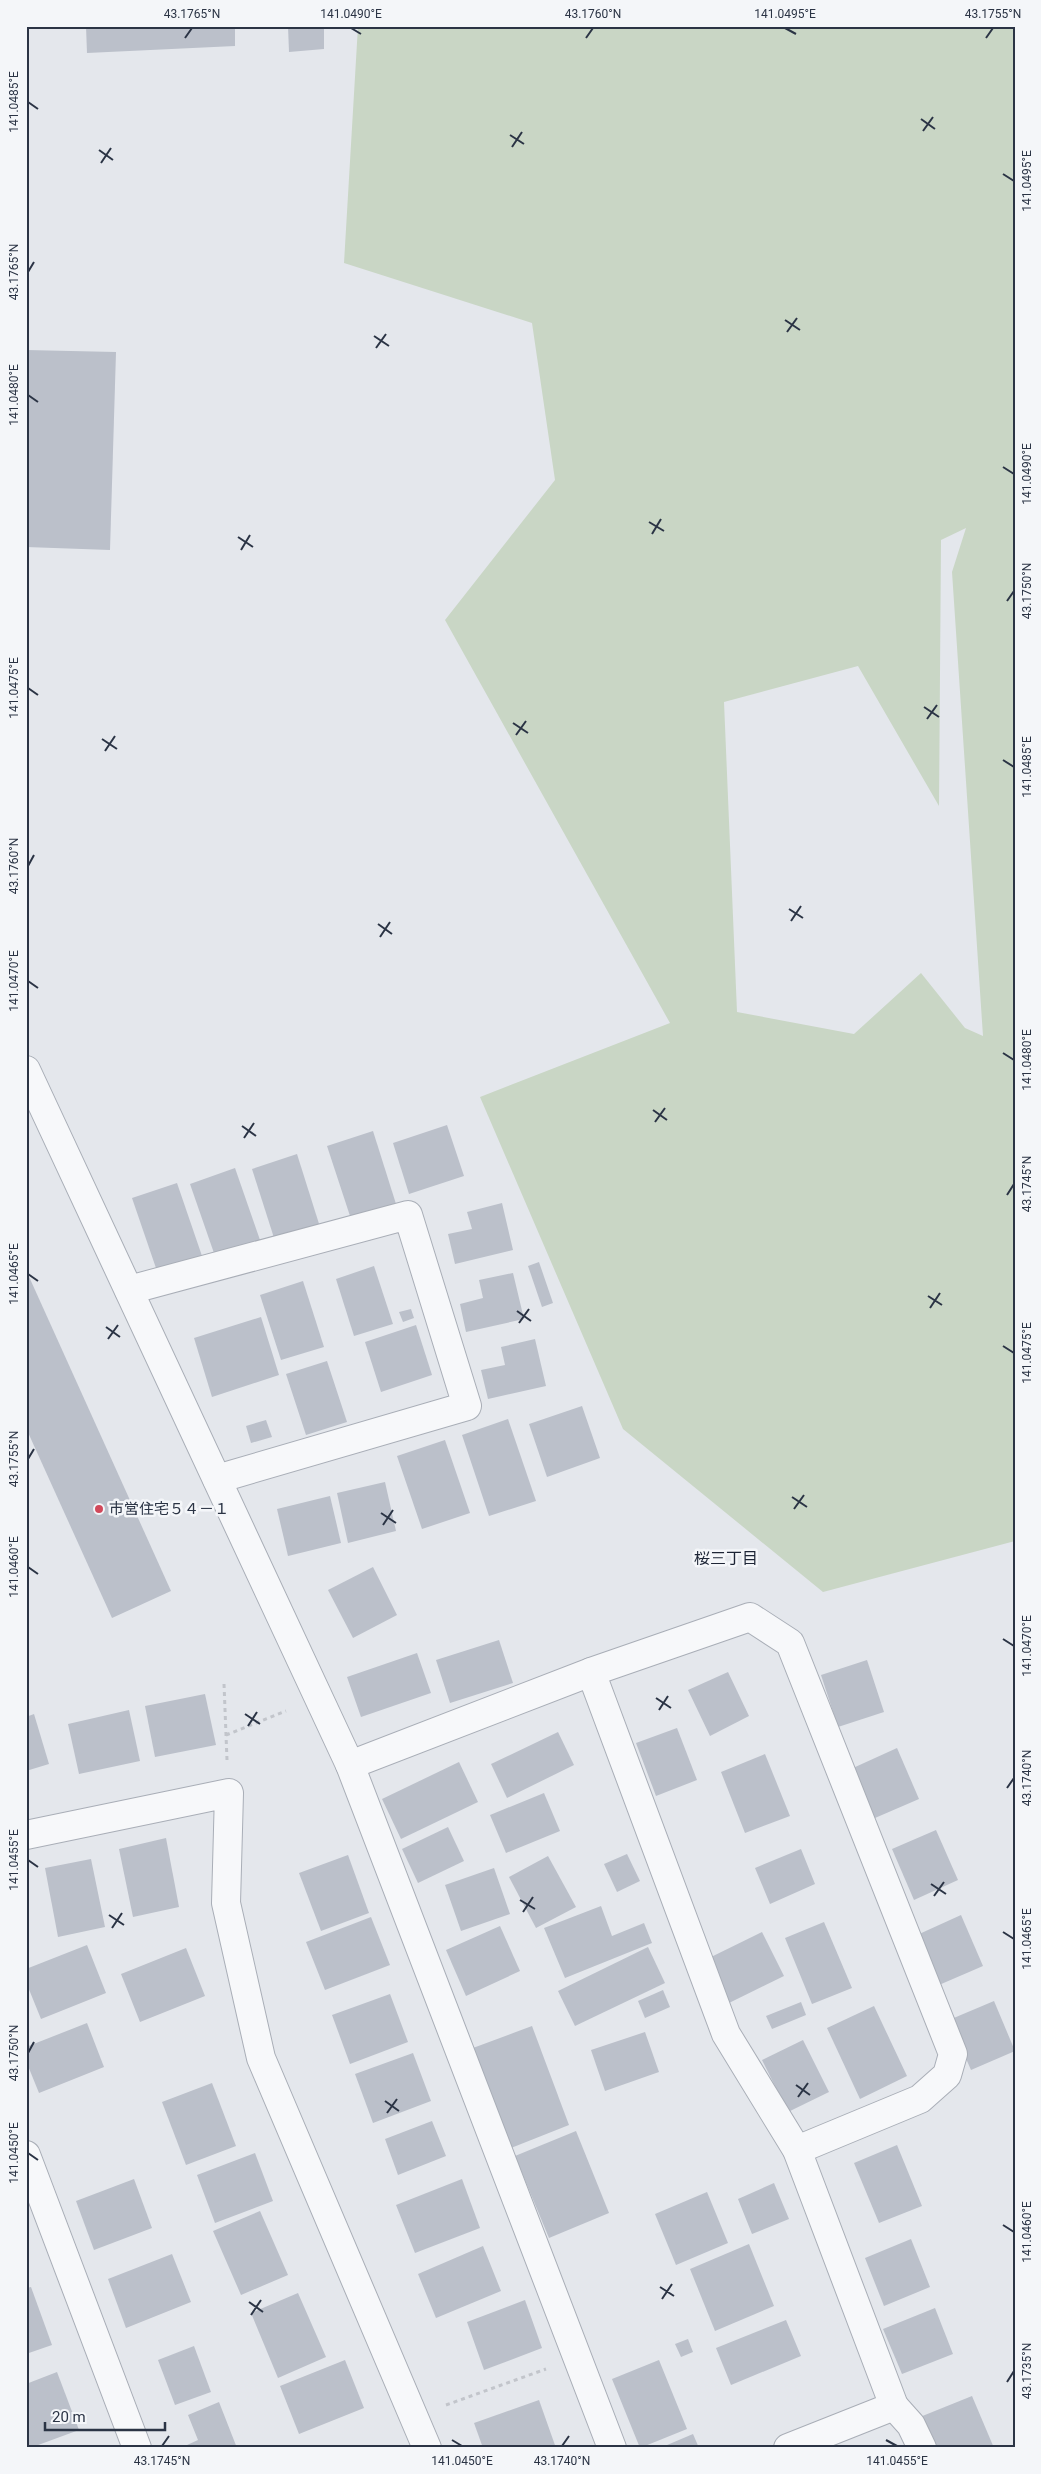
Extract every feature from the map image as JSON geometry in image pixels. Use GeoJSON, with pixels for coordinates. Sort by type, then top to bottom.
{"type":"FeatureCollection","features":[{"type":"Feature","properties":{"kind":"street"},"geometry":{"type":"LineString","coordinates":[[26,1070],[350,1765],[612,2448]]}},
{"type":"Feature","properties":{"kind":"street"},"geometry":{"type":"LineString","coordinates":[[129,1290],[408,1215],[467,1406],[217,1480]]}},
{"type":"Feature","properties":{"kind":"street"},"geometry":{"type":"LineString","coordinates":[[350,1765],[591,1672],[750,1618],[790,1643],[953,2054],[947,2075],[920,2099],[797,2150]]}},
{"type":"Feature","properties":{"kind":"street"},"geometry":{"type":"LineString","coordinates":[[591,1672],[726,2034],[797,2150],[894,2406],[911,2425],[922,2448]]}},
{"type":"Feature","properties":{"kind":"street"},"geometry":{"type":"LineString","coordinates":[[26,1835],[229,1793],[226,1903],[260,2058],[427,2448]]}},
{"type":"Feature","properties":{"kind":"street"},"geometry":{"type":"LineString","coordinates":[[26,2155],[137,2448]]}},
{"type":"Feature","properties":{"kind":"street"},"geometry":{"type":"LineString","coordinates":[[788,2448],[894,2406]]}},
{"type":"Feature","properties":{"kind":"path"},"geometry":{"type":"LineString","coordinates":[[224,1684],[229,1793]]}},
{"type":"Feature","properties":{"kind":"path"},"geometry":{"type":"LineString","coordinates":[[226,1735],[319,1698]]}},
{"type":"Feature","properties":{"kind":"path"},"geometry":{"type":"LineString","coordinates":[[415,2417],[577,2357]]}},
{"type":"Feature","properties":{"kind":"green space"},"geometry":{"type":"Polygon","coordinates":[[[358,26],[1015,26],[1015,1541],[823,1592],[623,1429],[480,1097],[670,1023],[445,620],[555,480],[532,323],[344,263],[358,26]],[[966,528],[941,540],[939,806],[858,666],[724,702],[737,1012],[854,1034],[921,973],[965,1028],[983,1036],[952,572],[966,528]]]}},
{"type":"Feature","properties":{"kind":"building"},"geometry":{"type":"Polygon","coordinates":[[[86,26],[235,26],[235,46],[87,53],[86,26]]]}},
{"type":"Feature","properties":{"kind":"building"},"geometry":{"type":"Polygon","coordinates":[[[288,26],[324,26],[324,49],[289,52],[288,26]]]}},
{"type":"Feature","properties":{"kind":"building"},"geometry":{"type":"Polygon","coordinates":[[[26,350],[116,352],[110,550],[26,547],[26,350]]]}},
{"type":"Feature","properties":{"kind":"building"},"geometry":{"type":"Polygon","coordinates":[[[447,1125],[464,1176],[409,1194],[393,1143],[447,1125]]]}},
{"type":"Feature","properties":{"kind":"building"},"geometry":{"type":"Polygon","coordinates":[[[373,1131],[396,1204],[351,1219],[327,1146],[373,1131]]]}},
{"type":"Feature","properties":{"kind":"building"},"geometry":{"type":"Polygon","coordinates":[[[297,1154],[320,1227],[275,1241],[252,1169],[297,1154]]]}},
{"type":"Feature","properties":{"kind":"building"},"geometry":{"type":"Polygon","coordinates":[[[235,1168],[260,1240],[215,1256],[190,1184],[235,1168]]]}},
{"type":"Feature","properties":{"kind":"building"},"geometry":{"type":"Polygon","coordinates":[[[177,1183],[202,1256],[157,1271],[132,1198],[177,1183]]]}},
{"type":"Feature","properties":{"kind":"building"},"geometry":{"type":"Polygon","coordinates":[[[502,1203],[513,1250],[455,1264],[448,1234],[472,1229],[467,1212],[502,1203]]]}},
{"type":"Feature","properties":{"kind":"building"},"geometry":{"type":"Polygon","coordinates":[[[539,1262],[553,1303],[542,1307],[528,1266],[539,1262]]]}},
{"type":"Feature","properties":{"kind":"building"},"geometry":{"type":"Polygon","coordinates":[[[374,1266],[393,1324],[354,1336],[336,1279],[374,1266]]]}},
{"type":"Feature","properties":{"kind":"building","name":"市営住宅５４－１"},"geometry":{"type":"Polygon","coordinates":[[[26,1270],[171,1591],[112,1618],[26,1428],[26,1270]]]}},
{"type":"Feature","properties":{"kind":"building"},"geometry":{"type":"Polygon","coordinates":[[[513,1273],[524,1319],[466,1332],[460,1304],[483,1298],[479,1280],[513,1273]]]}},
{"type":"Feature","properties":{"kind":"building"},"geometry":{"type":"Polygon","coordinates":[[[303,1281],[324,1347],[281,1360],[260,1295],[303,1281]]]}},
{"type":"Feature","properties":{"kind":"building"},"geometry":{"type":"Polygon","coordinates":[[[411,1309],[414,1318],[403,1322],[399,1312],[411,1309]]]}},
{"type":"Feature","properties":{"kind":"building"},"geometry":{"type":"Polygon","coordinates":[[[261,1317],[279,1375],[212,1397],[194,1338],[261,1317]]]}},
{"type":"Feature","properties":{"kind":"building"},"geometry":{"type":"Polygon","coordinates":[[[416,1325],[432,1375],[381,1392],[365,1342],[416,1325]]]}},
{"type":"Feature","properties":{"kind":"building"},"geometry":{"type":"Polygon","coordinates":[[[535,1339],[546,1386],[488,1399],[481,1370],[505,1365],[501,1347],[535,1339]]]}},
{"type":"Feature","properties":{"kind":"building"},"geometry":{"type":"Polygon","coordinates":[[[327,1361],[347,1422],[306,1435],[286,1374],[327,1361]]]}},
{"type":"Feature","properties":{"kind":"building"},"geometry":{"type":"Polygon","coordinates":[[[582,1406],[600,1458],[547,1477],[529,1424],[582,1406]]]}},
{"type":"Feature","properties":{"kind":"building"},"geometry":{"type":"Polygon","coordinates":[[[508,1419],[536,1501],[489,1516],[462,1435],[508,1419]]]}},
{"type":"Feature","properties":{"kind":"building"},"geometry":{"type":"Polygon","coordinates":[[[266,1420],[272,1437],[251,1443],[246,1426],[266,1420]]]}},
{"type":"Feature","properties":{"kind":"building"},"geometry":{"type":"Polygon","coordinates":[[[445,1440],[470,1513],[422,1529],[397,1456],[445,1440]]]}},
{"type":"Feature","properties":{"kind":"building"},"geometry":{"type":"Polygon","coordinates":[[[385,1482],[396,1531],[348,1543],[337,1493],[385,1482]]]}},
{"type":"Feature","properties":{"kind":"building"},"geometry":{"type":"Polygon","coordinates":[[[330,1496],[341,1543],[288,1556],[277,1509],[330,1496]]]}},
{"type":"Feature","properties":{"kind":"building"},"geometry":{"type":"Polygon","coordinates":[[[373,1567],[397,1615],[353,1638],[328,1590],[373,1567]]]}},
{"type":"Feature","properties":{"kind":"building"},"geometry":{"type":"Polygon","coordinates":[[[499,1640],[513,1683],[450,1703],[436,1660],[499,1640]]]}},
{"type":"Feature","properties":{"kind":"building"},"geometry":{"type":"Polygon","coordinates":[[[417,1653],[431,1693],[361,1717],[347,1677],[417,1653]]]}},
{"type":"Feature","properties":{"kind":"building"},"geometry":{"type":"Polygon","coordinates":[[[867,1660],[884,1712],[838,1727],[821,1675],[867,1660]]]}},
{"type":"Feature","properties":{"kind":"building"},"geometry":{"type":"Polygon","coordinates":[[[728,1672],[749,1716],[710,1736],[688,1690],[728,1672]]]}},
{"type":"Feature","properties":{"kind":"building"},"geometry":{"type":"Polygon","coordinates":[[[205,1694],[216,1745],[155,1757],[145,1706],[205,1694]]]}},
{"type":"Feature","properties":{"kind":"building"},"geometry":{"type":"Polygon","coordinates":[[[129,1710],[140,1761],[79,1774],[68,1724],[129,1710]]]}},
{"type":"Feature","properties":{"kind":"building"},"geometry":{"type":"Polygon","coordinates":[[[34,1714],[49,1764],[26,1771],[26,1717],[34,1714]]]}},
{"type":"Feature","properties":{"kind":"building"},"geometry":{"type":"Polygon","coordinates":[[[677,1728],[697,1780],[656,1796],[636,1743],[677,1728]]]}},
{"type":"Feature","properties":{"kind":"building"},"geometry":{"type":"Polygon","coordinates":[[[558,1732],[574,1765],[507,1798],[491,1764],[558,1732]]]}},
{"type":"Feature","properties":{"kind":"building"},"geometry":{"type":"Polygon","coordinates":[[[897,1748],[919,1799],[875,1818],[853,1768],[897,1748]]]}},
{"type":"Feature","properties":{"kind":"building"},"geometry":{"type":"Polygon","coordinates":[[[765,1754],[790,1816],[745,1833],[721,1772],[765,1754]]]}},
{"type":"Feature","properties":{"kind":"building"},"geometry":{"type":"Polygon","coordinates":[[[459,1762],[478,1802],[401,1839],[382,1799],[459,1762]]]}},
{"type":"Feature","properties":{"kind":"building"},"geometry":{"type":"Polygon","coordinates":[[[544,1793],[560,1831],[506,1853],[490,1815],[544,1793]]]}},
{"type":"Feature","properties":{"kind":"building"},"geometry":{"type":"Polygon","coordinates":[[[448,1827],[464,1861],[418,1883],[402,1849],[448,1827]]]}},
{"type":"Feature","properties":{"kind":"building"},"geometry":{"type":"Polygon","coordinates":[[[936,1830],[958,1880],[914,1900],[892,1849],[936,1830]]]}},
{"type":"Feature","properties":{"kind":"building"},"geometry":{"type":"Polygon","coordinates":[[[166,1838],[179,1907],[133,1917],[119,1849],[166,1838]]]}},
{"type":"Feature","properties":{"kind":"building"},"geometry":{"type":"Polygon","coordinates":[[[801,1849],[815,1884],[770,1904],[755,1868],[801,1849]]]}},
{"type":"Feature","properties":{"kind":"building"},"geometry":{"type":"Polygon","coordinates":[[[627,1854],[640,1881],[617,1892],[604,1864],[627,1854]]]}},
{"type":"Feature","properties":{"kind":"building"},"geometry":{"type":"Polygon","coordinates":[[[348,1855],[369,1913],[321,1931],[299,1873],[348,1855]]]}},
{"type":"Feature","properties":{"kind":"building"},"geometry":{"type":"Polygon","coordinates":[[[548,1856],[576,1907],[536,1928],[509,1877],[548,1856]]]}},
{"type":"Feature","properties":{"kind":"building"},"geometry":{"type":"Polygon","coordinates":[[[91,1859],[105,1927],[58,1937],[45,1868],[91,1859]]]}},
{"type":"Feature","properties":{"kind":"building"},"geometry":{"type":"Polygon","coordinates":[[[494,1868],[510,1914],[461,1931],[445,1885],[494,1868]]]}},
{"type":"Feature","properties":{"kind":"building"},"geometry":{"type":"Polygon","coordinates":[[[601,1906],[612,1936],[644,1923],[652,1943],[565,1978],[544,1928],[601,1906]]]}},
{"type":"Feature","properties":{"kind":"building"},"geometry":{"type":"Polygon","coordinates":[[[961,1915],[983,1966],[939,1985],[917,1935],[961,1915]]]}},
{"type":"Feature","properties":{"kind":"building"},"geometry":{"type":"Polygon","coordinates":[[[371,1917],[390,1965],[325,1990],[306,1942],[371,1917]]]}},
{"type":"Feature","properties":{"kind":"building"},"geometry":{"type":"Polygon","coordinates":[[[824,1922],[852,1988],[812,2004],[785,1938],[824,1922]]]}},
{"type":"Feature","properties":{"kind":"building"},"geometry":{"type":"Polygon","coordinates":[[[500,1926],[520,1971],[466,1996],[446,1950],[500,1926]]]}},
{"type":"Feature","properties":{"kind":"building"},"geometry":{"type":"Polygon","coordinates":[[[762,1932],[784,1976],[729,2003],[707,1959],[762,1932]]]}},
{"type":"Feature","properties":{"kind":"building"},"geometry":{"type":"Polygon","coordinates":[[[87,1945],[106,1993],[41,2019],[26,1982],[26,1969],[87,1945]]]}},
{"type":"Feature","properties":{"kind":"building"},"geometry":{"type":"Polygon","coordinates":[[[648,1947],[665,1983],[575,2026],[558,1991],[648,1947]]]}},
{"type":"Feature","properties":{"kind":"building"},"geometry":{"type":"Polygon","coordinates":[[[186,1948],[205,1996],[140,2022],[121,1974],[186,1948]]]}},
{"type":"Feature","properties":{"kind":"building"},"geometry":{"type":"Polygon","coordinates":[[[663,1990],[670,2007],[645,2018],[638,2001],[663,1990]]]}},
{"type":"Feature","properties":{"kind":"building"},"geometry":{"type":"Polygon","coordinates":[[[390,1994],[408,2042],[350,2064],[332,2015],[390,1994]]]}},
{"type":"Feature","properties":{"kind":"building"},"geometry":{"type":"Polygon","coordinates":[[[994,2001],[1015,2051],[971,2070],[949,2020],[994,2001]]]}},
{"type":"Feature","properties":{"kind":"building"},"geometry":{"type":"Polygon","coordinates":[[[801,2002],[806,2015],[772,2029],[766,2016],[801,2002]]]}},
{"type":"Feature","properties":{"kind":"building"},"geometry":{"type":"Polygon","coordinates":[[[874,2006],[907,2076],[860,2099],[827,2028],[874,2006]]]}},
{"type":"Feature","properties":{"kind":"building"},"geometry":{"type":"Polygon","coordinates":[[[87,2023],[104,2067],[39,2093],[26,2061],[26,2047],[87,2023]]]}},
{"type":"Feature","properties":{"kind":"building"},"geometry":{"type":"Polygon","coordinates":[[[532,2026],[569,2125],[511,2148],[473,2048],[532,2026]]]}},
{"type":"Feature","properties":{"kind":"building"},"geometry":{"type":"Polygon","coordinates":[[[645,2032],[659,2072],[605,2091],[591,2050],[645,2032]]]}},
{"type":"Feature","properties":{"kind":"building"},"geometry":{"type":"Polygon","coordinates":[[[803,2040],[829,2092],[788,2112],[762,2060],[803,2040]]]}},
{"type":"Feature","properties":{"kind":"building"},"geometry":{"type":"Polygon","coordinates":[[[413,2053],[431,2101],[373,2123],[355,2074],[413,2053]]]}},
{"type":"Feature","properties":{"kind":"building"},"geometry":{"type":"Polygon","coordinates":[[[212,2083],[236,2146],[186,2165],[162,2102],[212,2083]]]}},
{"type":"Feature","properties":{"kind":"building"},"geometry":{"type":"Polygon","coordinates":[[[432,2121],[446,2156],[398,2175],[385,2139],[432,2121]]]}},
{"type":"Feature","properties":{"kind":"building"},"geometry":{"type":"Polygon","coordinates":[[[576,2131],[609,2213],[549,2238],[515,2156],[576,2131]]]}},
{"type":"Feature","properties":{"kind":"building"},"geometry":{"type":"Polygon","coordinates":[[[897,2145],[922,2206],[879,2223],[854,2163],[897,2145]]]}},
{"type":"Feature","properties":{"kind":"building"},"geometry":{"type":"Polygon","coordinates":[[[255,2153],[273,2201],[215,2223],[197,2175],[255,2153]]]}},
{"type":"Feature","properties":{"kind":"building"},"geometry":{"type":"Polygon","coordinates":[[[134,2179],[152,2228],[94,2250],[76,2201],[134,2179]]]}},
{"type":"Feature","properties":{"kind":"building"},"geometry":{"type":"Polygon","coordinates":[[[462,2179],[480,2228],[415,2253],[396,2205],[462,2179]]]}},
{"type":"Feature","properties":{"kind":"building"},"geometry":{"type":"Polygon","coordinates":[[[774,2183],[789,2219],[752,2234],[738,2199],[774,2183]]]}},
{"type":"Feature","properties":{"kind":"building"},"geometry":{"type":"Polygon","coordinates":[[[707,2192],[728,2243],[676,2265],[655,2214],[707,2192]]]}},
{"type":"Feature","properties":{"kind":"building"},"geometry":{"type":"Polygon","coordinates":[[[260,2211],[288,2275],[241,2295],[213,2231],[260,2211]]]}},
{"type":"Feature","properties":{"kind":"building"},"geometry":{"type":"Polygon","coordinates":[[[911,2239],[930,2287],[884,2306],[865,2258],[911,2239]]]}},
{"type":"Feature","properties":{"kind":"building"},"geometry":{"type":"Polygon","coordinates":[[[749,2244],[774,2306],[715,2331],[690,2269],[749,2244]]]}},
{"type":"Feature","properties":{"kind":"building"},"geometry":{"type":"Polygon","coordinates":[[[483,2246],[501,2291],[436,2318],[418,2274],[483,2246]]]}},
{"type":"Feature","properties":{"kind":"building"},"geometry":{"type":"Polygon","coordinates":[[[172,2254],[191,2302],[126,2328],[108,2279],[172,2254]]]}},
{"type":"Feature","properties":{"kind":"building"},"geometry":{"type":"Polygon","coordinates":[[[31,2287],[52,2345],[26,2354],[26,2288],[31,2287]]]}},
{"type":"Feature","properties":{"kind":"building"},"geometry":{"type":"Polygon","coordinates":[[[298,2293],[326,2357],[278,2378],[251,2313],[298,2293]]]}},
{"type":"Feature","properties":{"kind":"building"},"geometry":{"type":"Polygon","coordinates":[[[525,2300],[542,2348],[484,2370],[467,2322],[525,2300]]]}},
{"type":"Feature","properties":{"kind":"building"},"geometry":{"type":"Polygon","coordinates":[[[935,2308],[953,2354],[902,2374],[883,2329],[935,2308]]]}},
{"type":"Feature","properties":{"kind":"building"},"geometry":{"type":"Polygon","coordinates":[[[786,2320],[801,2356],[731,2385],[716,2348],[786,2320]]]}},
{"type":"Feature","properties":{"kind":"building"},"geometry":{"type":"Polygon","coordinates":[[[688,2339],[693,2352],[681,2357],[675,2344],[688,2339]]]}},
{"type":"Feature","properties":{"kind":"building"},"geometry":{"type":"Polygon","coordinates":[[[194,2346],[211,2392],[175,2405],[158,2360],[194,2346]]]}},
{"type":"Feature","properties":{"kind":"building"},"geometry":{"type":"Polygon","coordinates":[[[345,2360],[364,2408],[299,2434],[280,2386],[345,2360]]]}},
{"type":"Feature","properties":{"kind":"building"},"geometry":{"type":"Polygon","coordinates":[[[659,2360],[687,2429],[640,2448],[612,2379],[659,2360]]]}},
{"type":"Feature","properties":{"kind":"building"},"geometry":{"type":"Polygon","coordinates":[[[57,2372],[79,2430],[30,2448],[26,2438],[26,2384],[57,2372]]]}},
{"type":"Feature","properties":{"kind":"building"},"geometry":{"type":"Polygon","coordinates":[[[972,2396],[994,2448],[927,2448],[915,2419],[972,2396]]]}},
{"type":"Feature","properties":{"kind":"building"},"geometry":{"type":"Polygon","coordinates":[[[539,2400],[556,2448],[483,2448],[474,2423],[539,2400]]]}},
{"type":"Feature","properties":{"kind":"building"},"geometry":{"type":"Polygon","coordinates":[[[219,2402],[237,2448],[188,2448],[187,2445],[198,2440],[188,2415],[219,2402]]]}},
{"type":"Feature","properties":{"kind":"building"},"geometry":{"type":"Polygon","coordinates":[[[693,2434],[699,2448],[660,2448],[693,2434]]]}},
{"type":"Feature","properties":{"kind":"place","name":"市営住宅５４－１"},"geometry":{"type":"Point","coordinates":[99,1509]}},
{"type":"Feature","properties":{"kind":"district","name":"桜三丁目"},"geometry":{"type":"Point","coordinates":[726,1558]}}]}
